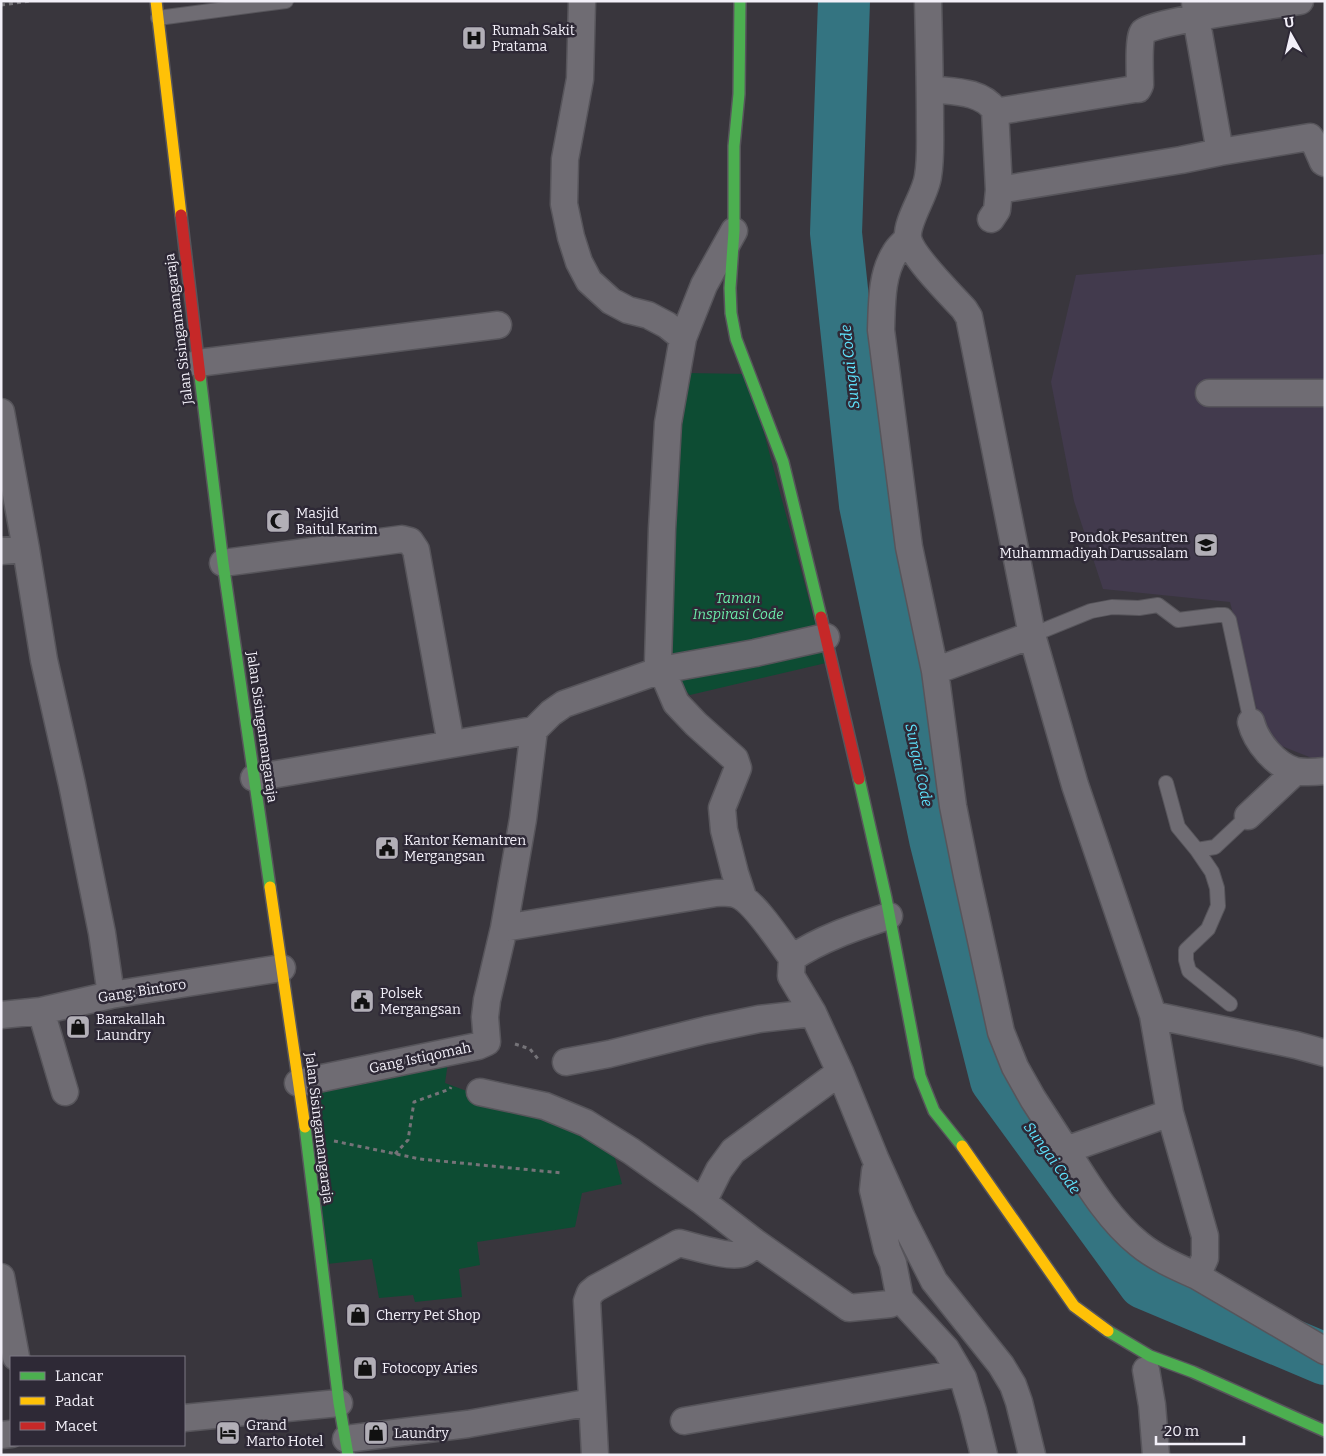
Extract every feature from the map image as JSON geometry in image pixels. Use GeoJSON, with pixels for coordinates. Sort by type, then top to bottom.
{"type":"FeatureCollection","features":[{"type":"Feature","properties":{"kind":"street","name":"Jalan Sisingamangaraja"},"geometry":{"type":"LineString","coordinates":[[156,1],[223,564],[306,1132],[339,1403],[347,1447]]}},
{"type":"Feature","properties":{"kind":"street"},"geometry":{"type":"LineString","coordinates":[[582,1],[580,79],[564,160],[564,204],[571,237],[579,262],[589,281],[612,300],[628,310],[648,315],[667,325],[683,338]]}},
{"type":"Feature","properties":{"kind":"street"},"geometry":{"type":"LineString","coordinates":[[740,1],[739,94],[734,146],[734,231],[730,288],[731,313],[736,339],[783,462],[884,888],[920,1076],[934,1111],[957,1139],[1074,1306],[1107,1331],[1150,1356],[1193,1372],[1325,1432]]}},
{"type":"Feature","properties":{"kind":"street"},"geometry":{"type":"LineString","coordinates":[[928,1],[930,89],[928,177],[908,229],[908,238],[916,255],[969,317],[1032,635],[1075,785],[1152,1014],[1170,1113],[1206,1236],[1205,1258],[1197,1276]]}},
{"type":"Feature","properties":{"kind":"street"},"geometry":{"type":"LineString","coordinates":[[995,110],[1000,111],[1138,89],[1140,85],[1140,36],[1146,29],[1196,9],[1300,1]]}},
{"type":"Feature","properties":{"kind":"street"},"geometry":{"type":"LineString","coordinates":[[1196,9],[1220,152]]}},
{"type":"Feature","properties":{"kind":"street"},"geometry":{"type":"LineString","coordinates":[[930,89],[980,97],[990,103],[995,110],[999,190],[997,210],[991,219]]}},
{"type":"Feature","properties":{"kind":"street"},"geometry":{"type":"LineString","coordinates":[[999,190],[1310,137],[1325,163]]}},
{"type":"Feature","properties":{"kind":"street"},"geometry":{"type":"LineString","coordinates":[[734,231],[704,285],[683,338],[668,423],[662,530],[658,662],[676,703],[735,759],[738,768],[722,808],[724,830],[743,897],[792,958],[791,976],[813,1013],[902,1218],[934,1281],[1001,1365],[1013,1385],[1032,1455]]}},
{"type":"Feature","properties":{"kind":"street"},"geometry":{"type":"LineString","coordinates":[[908,238],[896,251],[888,268],[882,296],[881,330],[908,547],[935,671],[953,806],[967,876],[1002,1032],[1015,1067],[1033,1099],[1093,1192],[1122,1228],[1139,1244],[1151,1253],[1197,1276],[1325,1351]]}},
{"type":"Feature","properties":{"kind":"street"},"geometry":{"type":"LineString","coordinates":[[198,364],[498,325]]}},
{"type":"Feature","properties":{"kind":"street"},"geometry":{"type":"LineString","coordinates":[[1209,393],[1325,393]]}},
{"type":"Feature","properties":{"kind":"street"},"geometry":{"type":"LineString","coordinates":[[1,412],[14,550],[44,660],[72,784],[100,923],[111,995]]}},
{"type":"Feature","properties":{"kind":"street"},"geometry":{"type":"LineString","coordinates":[[223,564],[402,539],[410,541],[416,550],[451,744]]}},
{"type":"Feature","properties":{"kind":"street"},"geometry":{"type":"LineString","coordinates":[[935,671],[1032,635]]}},
{"type":"Feature","properties":{"kind":"street"},"geometry":{"type":"LineString","coordinates":[[254,778],[534,730],[564,704],[661,670],[755,653],[826,637]]}},
{"type":"Feature","properties":{"kind":"street"},"geometry":{"type":"LineString","coordinates":[[1251,722],[1254,732],[1265,748],[1288,768],[1296,771],[1325,771]]}},
{"type":"Feature","properties":{"kind":"street","name":"Gang Istiqomah"},"geometry":{"type":"LineString","coordinates":[[298,1083],[478,1046],[487,1042],[485,1017],[487,1000],[504,928],[523,819],[534,730]]}},
{"type":"Feature","properties":{"kind":"street"},"geometry":{"type":"LineString","coordinates":[[1254,811],[1296,771]]}},
{"type":"Feature","properties":{"kind":"street"},"geometry":{"type":"LineString","coordinates":[[504,928],[716,893],[734,894],[743,897]]}},
{"type":"Feature","properties":{"kind":"street"},"geometry":{"type":"LineString","coordinates":[[792,958],[807,948],[837,934],[889,916]]}},
{"type":"Feature","properties":{"kind":"street","name":"Gang: Bintoro"},"geometry":{"type":"LineString","coordinates":[[1,1015],[41,1010],[111,995],[282,968]]}},
{"type":"Feature","properties":{"kind":"street"},"geometry":{"type":"LineString","coordinates":[[41,1010],[66,1092]]}},
{"type":"Feature","properties":{"kind":"street"},"geometry":{"type":"LineString","coordinates":[[566,1062],[609,1054],[759,1019],[813,1013]]}},
{"type":"Feature","properties":{"kind":"street"},"geometry":{"type":"LineString","coordinates":[[1152,1014],[1325,1053]]}},
{"type":"Feature","properties":{"kind":"street"},"geometry":{"type":"LineString","coordinates":[[703,1202],[719,1170],[733,1151],[840,1072]]}},
{"type":"Feature","properties":{"kind":"street"},"geometry":{"type":"LineString","coordinates":[[480,1092],[544,1106],[586,1123],[631,1151],[703,1202],[756,1243],[849,1308],[890,1304],[900,1299]]}},
{"type":"Feature","properties":{"kind":"street"},"geometry":{"type":"LineString","coordinates":[[1066,1150],[1170,1113]]}},
{"type":"Feature","properties":{"kind":"street"},"geometry":{"type":"LineString","coordinates":[[875,1158],[873,1190],[900,1299],[946,1350],[963,1378],[984,1455]]}},
{"type":"Feature","properties":{"kind":"street"},"geometry":{"type":"LineString","coordinates":[[595,1455],[586,1302],[590,1293],[680,1243],[724,1254],[738,1255],[756,1243]]}},
{"type":"Feature","properties":{"kind":"street"},"geometry":{"type":"LineString","coordinates":[[1,1277],[16,1356]]}},
{"type":"Feature","properties":{"kind":"street"},"geometry":{"type":"LineString","coordinates":[[1146,1370],[1152,1405],[1156,1455]]}},
{"type":"Feature","properties":{"kind":"street"},"geometry":{"type":"LineString","coordinates":[[684,1421],[960,1373]]}},
{"type":"Feature","properties":{"kind":"street"},"geometry":{"type":"LineString","coordinates":[[347,1447],[592,1402]]}},
{"type":"Feature","properties":{"kind":"street"},"geometry":{"type":"LineString","coordinates":[[185,1418],[339,1403]]}},
{"type":"Feature","properties":{"kind":"lane"},"geometry":{"type":"LineString","coordinates":[[158,18],[286,1]]}},
{"type":"Feature","properties":{"kind":"lane"},"geometry":{"type":"LineString","coordinates":[[1032,635],[1091,611],[1112,607],[1139,608],[1158,605],[1178,620],[1225,615],[1229,620],[1251,722]]}},
{"type":"Feature","properties":{"kind":"lane"},"geometry":{"type":"LineString","coordinates":[[1166,783],[1178,828],[1197,850],[1212,872],[1217,888],[1218,906],[1208,929],[1186,950],[1189,971],[1230,1004]]}},
{"type":"Feature","properties":{"kind":"lane"},"geometry":{"type":"LineString","coordinates":[[1197,850],[1215,847],[1254,811]]}},
{"type":"Feature","properties":{"kind":"path"},"geometry":{"type":"LineString","coordinates":[[1,5],[31,1]]}},
{"type":"Feature","properties":{"kind":"path"},"geometry":{"type":"LineString","coordinates":[[487,1042],[517,1044],[530,1049],[539,1061],[566,1062]]}},
{"type":"Feature","properties":{"kind":"path"},"geometry":{"type":"LineString","coordinates":[[395,1154],[408,1140],[414,1102],[450,1089]]}},
{"type":"Feature","properties":{"kind":"path"},"geometry":{"type":"LineString","coordinates":[[306,1132],[314,1137],[420,1159],[562,1173]]}},
{"type":"Feature","properties":{"kind":"shaded area","name":"Pondok Pesantren Muhammadiyah Darussalam"},"geometry":{"type":"Polygon","coordinates":[[[1325,254],[1325,762],[1322,762],[1264,739],[1230,602],[1103,589],[1074,501],[1051,382],[1076,275],[1325,254]]]}},
{"type":"Feature","properties":{"kind":"green space","name":"Taman Inspirasi Code"},"geometry":{"type":"Polygon","coordinates":[[[685,373],[748,374],[826,663],[690,695],[664,670],[685,373]]]}},
{"type":"Feature","properties":{"kind":"green space"},"geometry":{"type":"Polygon","coordinates":[[[449,1055],[445,1083],[472,1093],[471,1102],[541,1116],[613,1151],[622,1184],[582,1193],[575,1227],[477,1242],[480,1265],[459,1269],[462,1297],[415,1302],[413,1295],[379,1298],[372,1259],[327,1264],[308,1088],[449,1055]]]}},
{"type":"Feature","properties":{"kind":"waterway","name":"Sungai Code"},"geometry":{"type":"LineString","coordinates":[[844,1],[836,233],[865,505],[935,839],[996,1080],[1144,1283],[1325,1359]]}},
{"type":"Feature","properties":{"kind":"traffic: fast"},"geometry":{"type":"LineString","coordinates":[[740,1],[739,94],[734,146],[734,231],[730,288],[731,313],[736,339],[783,462],[821,617]]}},
{"type":"Feature","properties":{"kind":"traffic: fast"},"geometry":{"type":"LineString","coordinates":[[200,376],[223,563],[270,887]]}},
{"type":"Feature","properties":{"kind":"traffic: fast"},"geometry":{"type":"LineString","coordinates":[[859,779],[886,898],[920,1076],[934,1111],[962,1146]]}},
{"type":"Feature","properties":{"kind":"traffic: fast"},"geometry":{"type":"LineString","coordinates":[[305,1127],[339,1403],[348,1455]]}},
{"type":"Feature","properties":{"kind":"traffic: fast"},"geometry":{"type":"LineString","coordinates":[[1108,1331],[1150,1356],[1193,1372],[1325,1431]]}},
{"type":"Feature","properties":{"kind":"traffic: slow"},"geometry":{"type":"LineString","coordinates":[[156,1],[181,215]]}},
{"type":"Feature","properties":{"kind":"traffic: slow"},"geometry":{"type":"LineString","coordinates":[[270,887],[305,1127]]}},
{"type":"Feature","properties":{"kind":"traffic: slow"},"geometry":{"type":"LineString","coordinates":[[962,1146],[1074,1306],[1108,1331]]}},
{"type":"Feature","properties":{"kind":"traffic: jam"},"geometry":{"type":"LineString","coordinates":[[181,215],[200,376]]}},
{"type":"Feature","properties":{"kind":"traffic: jam"},"geometry":{"type":"LineString","coordinates":[[821,617],[859,779]]}},
{"type":"Feature","properties":{"kind":"place","name":"Rumah Sakit Pratama"},"geometry":{"type":"Point","coordinates":[474,38]}},
{"type":"Feature","properties":{"kind":"place","name":"Masjid Baitul Karim"},"geometry":{"type":"Point","coordinates":[278,521]}},
{"type":"Feature","properties":{"kind":"place","name":"Pondok Pesantren Muhammadiyah Darussalam"},"geometry":{"type":"Point","coordinates":[1206,545]}},
{"type":"Feature","properties":{"kind":"place","name":"Kantor Kemantren Mergangsan"},"geometry":{"type":"Point","coordinates":[387,848]}},
{"type":"Feature","properties":{"kind":"place","name":"Polsek Mergangsan"},"geometry":{"type":"Point","coordinates":[362,1001]}},
{"type":"Feature","properties":{"kind":"place","name":"Barakallah Laundry"},"geometry":{"type":"Point","coordinates":[78,1027]}},
{"type":"Feature","properties":{"kind":"place","name":"Cherry Pet Shop"},"geometry":{"type":"Point","coordinates":[358,1315]}},
{"type":"Feature","properties":{"kind":"place","name":"Fotocopy Aries"},"geometry":{"type":"Point","coordinates":[365,1368]}},
{"type":"Feature","properties":{"kind":"place","name":"Grand Marto Hotel"},"geometry":{"type":"Point","coordinates":[228,1433]}},
{"type":"Feature","properties":{"kind":"place","name":"Laundry"},"geometry":{"type":"Point","coordinates":[376,1433]}}]}
